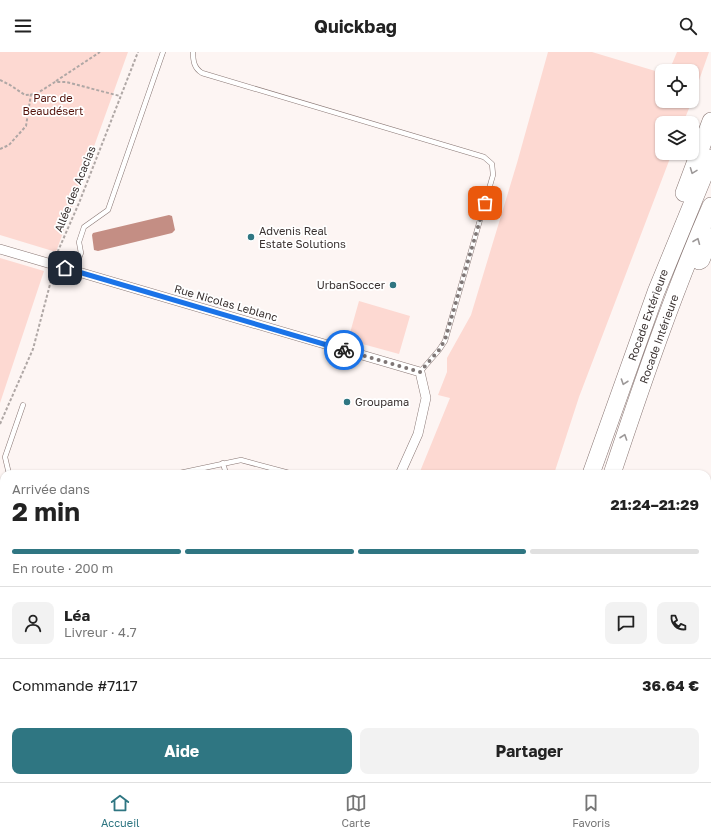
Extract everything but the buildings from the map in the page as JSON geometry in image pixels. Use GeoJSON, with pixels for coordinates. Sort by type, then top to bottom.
{"type":"FeatureCollection","features":[{"type":"Feature","properties":{"kind":"highway"},"geometry":{"type":"LineString","coordinates":[[656,292],[657,260],[711,121]]}},
{"type":"Feature","properties":{"kind":"highway","name":"Rocade Extérieure"},"geometry":{"type":"LineString","coordinates":[[592,470],[656,292],[711,158]]}},
{"type":"Feature","properties":{"kind":"highway","name":"Rocade Intérieure"},"geometry":{"type":"LineString","coordinates":[[613,470],[641,386],[682,276],[711,206]]}},
{"type":"Feature","properties":{"kind":"highway"},"geometry":{"type":"LineString","coordinates":[[682,276],[701,260],[711,237]]}},
{"type":"Feature","properties":{"kind":"street","name":"Rue Nicolas Leblanc"},"geometry":{"type":"LineString","coordinates":[[0,249],[420,372]]}},
{"type":"Feature","properties":{"kind":"street"},"geometry":{"type":"LineString","coordinates":[[402,470],[418,434],[426,398],[420,372]]}},
{"type":"Feature","properties":{"kind":"lane"},"geometry":{"type":"LineString","coordinates":[[74,270],[81,252],[79,242],[84,227],[108,210],[163,52]]}},
{"type":"Feature","properties":{"kind":"lane"},"geometry":{"type":"LineString","coordinates":[[193,52],[197,70],[202,73],[484,157],[492,164],[493,175],[445,340],[439,350],[420,372]]}},
{"type":"Feature","properties":{"kind":"lane"},"geometry":{"type":"LineString","coordinates":[[8,470],[5,457],[24,405]]}},
{"type":"Feature","properties":{"kind":"lane"},"geometry":{"type":"LineString","coordinates":[[192,470],[241,460],[278,470]]}},
{"type":"Feature","properties":{"kind":"lane"},"geometry":{"type":"LineString","coordinates":[[223,463],[225,470]]}},
{"type":"Feature","properties":{"kind":"path"},"geometry":{"type":"LineString","coordinates":[[0,80],[25,95],[36,94],[100,52]]}},
{"type":"Feature","properties":{"kind":"path","name":"Allée des Acacias"},"geometry":{"type":"LineString","coordinates":[[0,424],[33,349],[56,265],[58,251],[79,203],[138,52]]}},
{"type":"Feature","properties":{"kind":"path"},"geometry":{"type":"LineString","coordinates":[[55,82],[66,82],[120,96]]}},
{"type":"Feature","properties":{"kind":"path"},"geometry":{"type":"LineString","coordinates":[[0,149],[9,145],[26,126],[32,94]]}},
{"type":"Feature","properties":{"kind":"green space","name":"Parc de Beaudésert"},"geometry":{"type":"Polygon","coordinates":[[[0,52],[128,52],[56,252],[0,235],[0,52]]]}},
{"type":"Feature","properties":{"kind":"green space"},"geometry":{"type":"Polygon","coordinates":[[[548,52],[592,52],[655,71],[655,108],[689,108],[686,116],[655,116],[655,160],[669,160],[579,397],[555,470],[421,470],[450,398],[438,395],[447,372],[447,358],[471,315],[517,163],[548,52]]]}},
{"type":"Feature","properties":{"kind":"green space"},"geometry":{"type":"Polygon","coordinates":[[[677,52],[709,52],[699,80],[699,64],[672,64],[677,52]]]}},
{"type":"Feature","properties":{"kind":"green space"},"geometry":{"type":"Polygon","coordinates":[[[0,258],[44,271],[0,403],[0,258]]]}},
{"type":"Feature","properties":{"kind":"green space"},"geometry":{"type":"Polygon","coordinates":[[[359,301],[410,316],[399,354],[348,340],[359,301]]]}},
{"type":"Feature","properties":{"kind":"shaded area"},"geometry":{"type":"Polygon","coordinates":[[[169,215],[172,216],[175,230],[172,233],[98,251],[94,250],[93,233],[169,215]]]}},
{"type":"Feature","properties":{"kind":"way so far"},"geometry":{"type":"LineString","coordinates":[[344,350],[420,372],[439,350],[445,340],[485,203]]}},
{"type":"Feature","properties":{"kind":"place","name":"Advenis Real Estate Solutions"},"geometry":{"type":"Point","coordinates":[251,237]}},
{"type":"Feature","properties":{"kind":"place","name":"UrbanSoccer"},"geometry":{"type":"Point","coordinates":[393,285]}},
{"type":"Feature","properties":{"kind":"place","name":"Groupama"},"geometry":{"type":"Point","coordinates":[347,402]}},
{"type":"Feature","properties":{"kind":"route"},"geometry":{"type":"LineString","coordinates":[[65,268],[344,350]]}}]}
